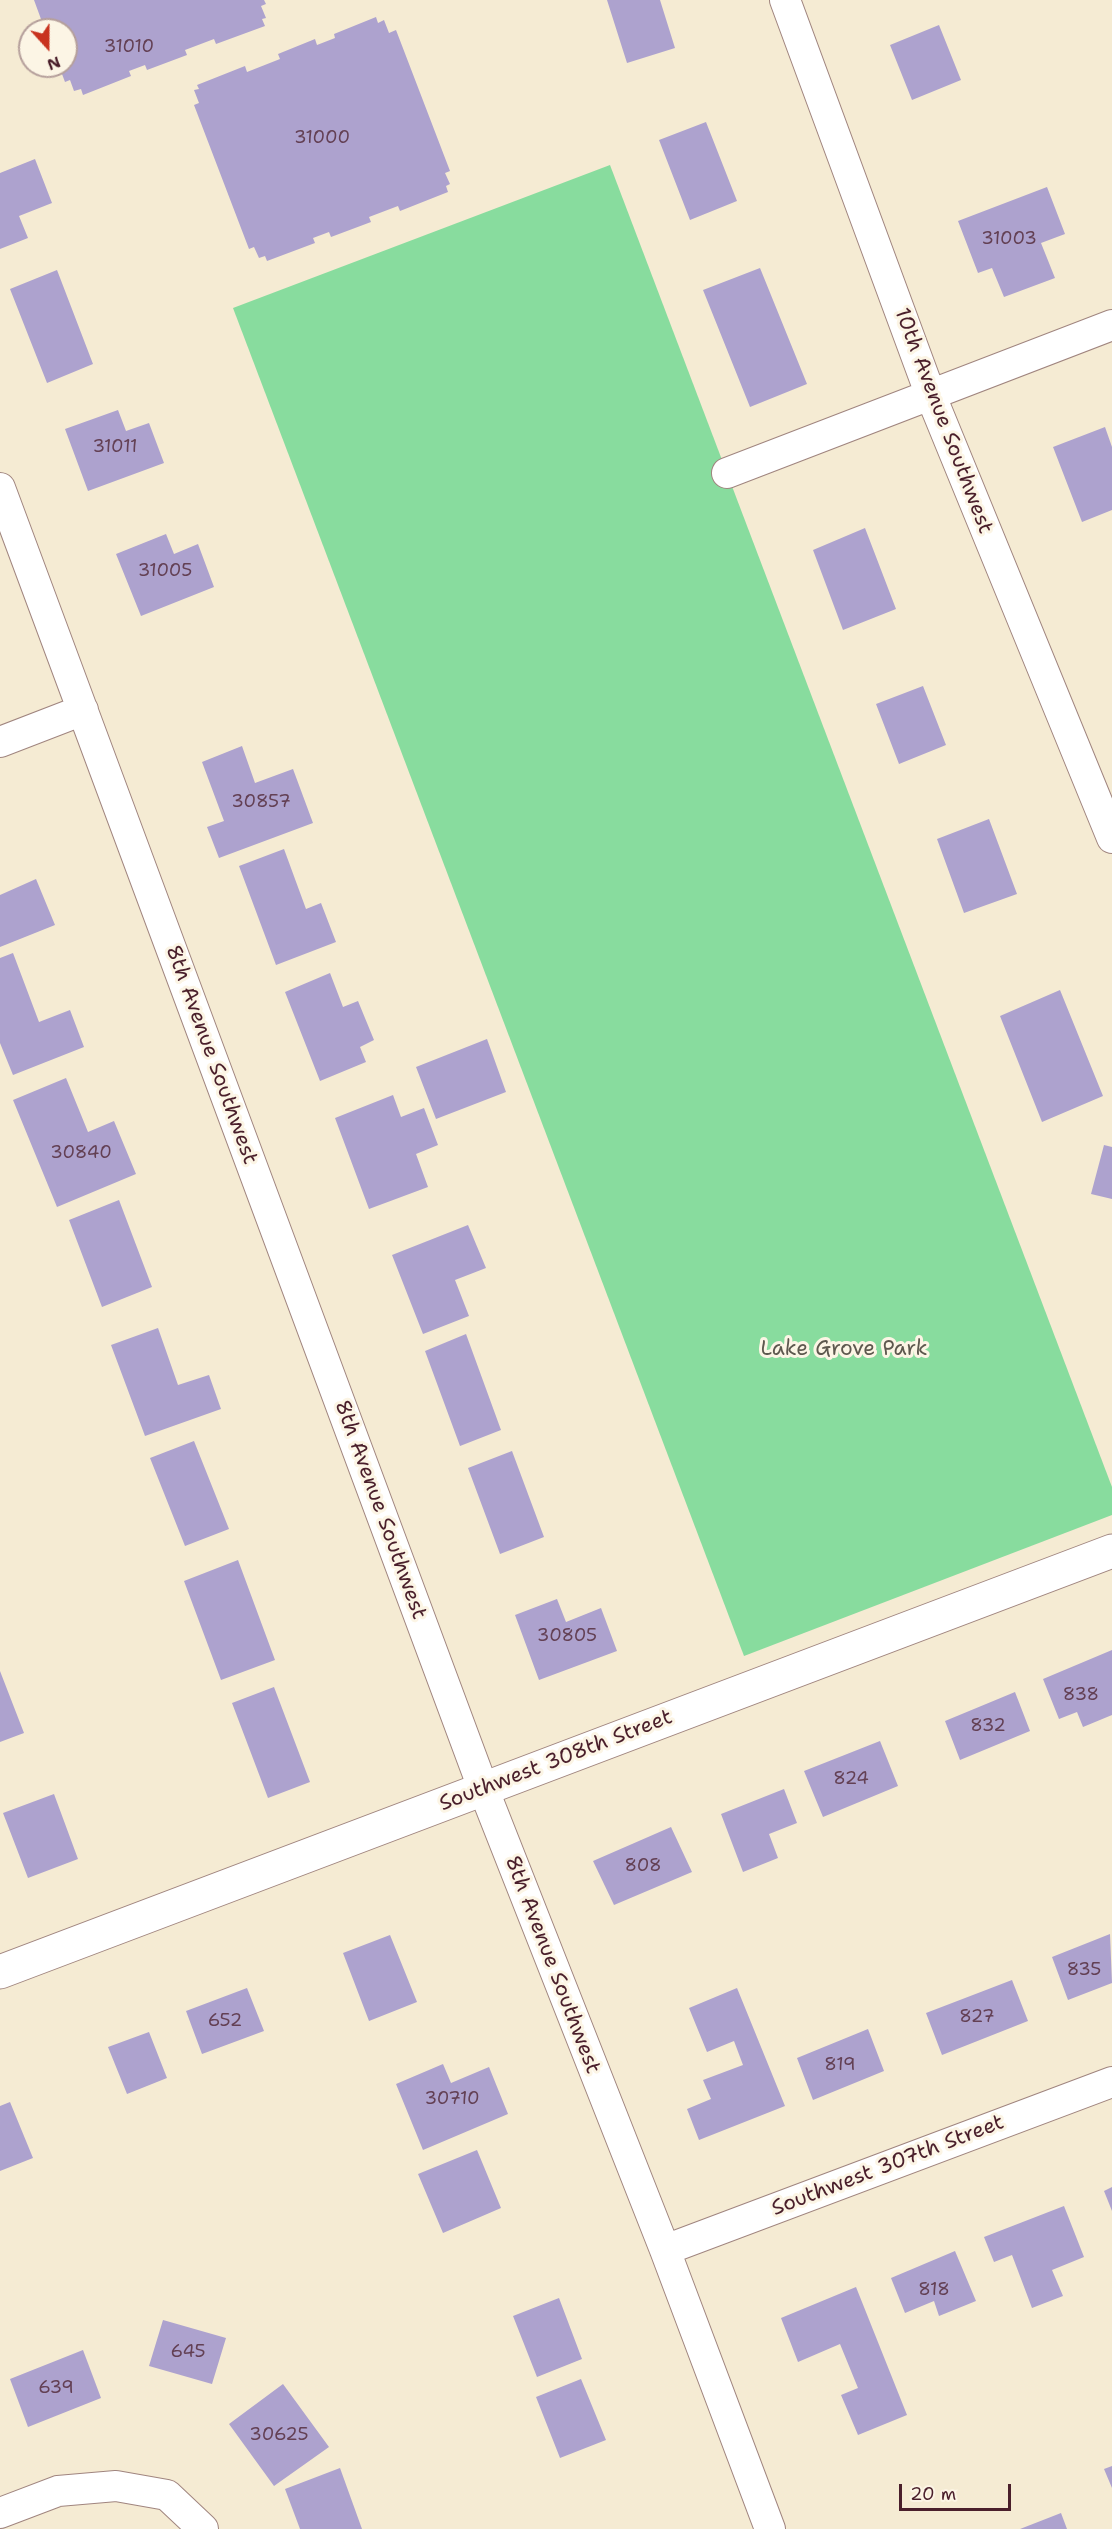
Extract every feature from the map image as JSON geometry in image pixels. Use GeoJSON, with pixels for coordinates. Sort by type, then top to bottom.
{"type":"FeatureCollection","features":[{"type":"Feature","properties":{"kind":"street","name":"10th Avenue Southwest"},"geometry":{"type":"LineString","coordinates":[[785,0],[931,396],[1112,838]]}},
{"type":"Feature","properties":{"kind":"street"},"geometry":{"type":"LineString","coordinates":[[727,473],[1112,325]]}},
{"type":"Feature","properties":{"kind":"street","name":"8th Avenue Southwest"},"geometry":{"type":"LineString","coordinates":[[0,488],[483,1788],[664,2250],[770,2529]]}},
{"type":"Feature","properties":{"kind":"street"},"geometry":{"type":"LineString","coordinates":[[0,742],[83,710]]}},
{"type":"Feature","properties":{"kind":"street","name":"Southwest 308th Street"},"geometry":{"type":"LineString","coordinates":[[0,1972],[1112,1551]]}},
{"type":"Feature","properties":{"kind":"street","name":"Southwest 307th Street"},"geometry":{"type":"LineString","coordinates":[[664,2250],[1112,2082]]}},
{"type":"Feature","properties":{"kind":"street"},"geometry":{"type":"LineString","coordinates":[[0,2513],[58,2491],[116,2486],[167,2494],[203,2529]]}},
{"type":"Feature","properties":{"kind":"green space","name":"Lake Grove Park"},"geometry":{"type":"Polygon","coordinates":[[[610,165],[1112,1487],[1112,1515],[744,1656],[233,308],[610,165]]]}},
{"type":"Feature","properties":{"kind":"building"},"geometry":{"type":"Polygon","coordinates":[[[34,0],[264,0],[266,4],[261,6],[266,18],[262,19],[265,26],[216,44],[214,39],[185,50],[187,55],[147,70],[145,65],[129,71],[131,76],[83,95],[81,89],[74,91],[70,80],[65,82],[64,78],[78,78],[78,18],[41,18],[34,0]]]}},
{"type":"Feature","properties":{"kind":"building"},"geometry":{"type":"Polygon","coordinates":[[[607,0],[660,0],[675,48],[627,63],[607,0]]]}},
{"type":"Feature","properties":{"kind":"building"},"geometry":{"type":"Polygon","coordinates":[[[376,17],[378,23],[384,20],[389,33],[396,30],[450,171],[445,173],[450,184],[446,186],[448,192],[400,211],[398,206],[369,217],[371,222],[331,237],[329,232],[313,238],[315,243],[267,261],[265,256],[259,258],[254,247],[249,249],[194,105],[199,103],[194,90],[199,89],[197,85],[245,66],[247,72],[280,59],[278,54],[315,39],[317,45],[335,38],[334,34],[376,17]]]}},
{"type":"Feature","properties":{"kind":"building"},"geometry":{"type":"Polygon","coordinates":[[[939,25],[961,80],[912,100],[890,45],[939,25]]]}},
{"type":"Feature","properties":{"kind":"building"},"geometry":{"type":"Polygon","coordinates":[[[706,122],[737,201],[690,220],[659,140],[706,122]]]}},
{"type":"Feature","properties":{"kind":"building"},"geometry":{"type":"Polygon","coordinates":[[[35,159],[52,203],[19,216],[28,238],[0,249],[0,173],[35,159]]]}},
{"type":"Feature","properties":{"kind":"building"},"geometry":{"type":"Polygon","coordinates":[[[1047,187],[1065,234],[1041,243],[1055,278],[1004,297],[992,268],[978,273],[958,221],[1047,187]]]}},
{"type":"Feature","properties":{"kind":"building"},"geometry":{"type":"Polygon","coordinates":[[[760,268],[807,384],[750,407],[703,290],[760,268]]]}},
{"type":"Feature","properties":{"kind":"building"},"geometry":{"type":"Polygon","coordinates":[[[57,270],[93,364],[47,383],[10,289],[57,270]]]}},
{"type":"Feature","properties":{"kind":"building"},"geometry":{"type":"Polygon","coordinates":[[[118,410],[126,431],[149,423],[164,463],[88,491],[65,429],[118,410]]]}},
{"type":"Feature","properties":{"kind":"building"},"geometry":{"type":"Polygon","coordinates":[[[1105,427],[1112,447],[1112,510],[1082,522],[1053,447],[1105,427]]]}},
{"type":"Feature","properties":{"kind":"building"},"geometry":{"type":"Polygon","coordinates":[[[865,528],[896,609],[843,630],[813,550],[865,528]]]}},
{"type":"Feature","properties":{"kind":"building"},"geometry":{"type":"Polygon","coordinates":[[[166,534],[174,554],[198,544],[214,587],[141,616],[116,554],[166,534]]]}},
{"type":"Feature","properties":{"kind":"building"},"geometry":{"type":"Polygon","coordinates":[[[923,686],[946,745],[899,764],[876,704],[923,686]]]}},
{"type":"Feature","properties":{"kind":"building"},"geometry":{"type":"Polygon","coordinates":[[[242,746],[255,783],[293,769],[313,823],[219,858],[207,827],[224,821],[202,762],[242,746]]]}},
{"type":"Feature","properties":{"kind":"building"},"geometry":{"type":"Polygon","coordinates":[[[989,819],[1017,894],[964,913],[937,839],[989,819]]]}},
{"type":"Feature","properties":{"kind":"building"},"geometry":{"type":"Polygon","coordinates":[[[284,849],[306,909],[321,903],[336,942],[276,965],[239,866],[284,849]]]}},
{"type":"Feature","properties":{"kind":"building"},"geometry":{"type":"Polygon","coordinates":[[[36,879],[55,925],[0,947],[0,895],[36,879]]]}},
{"type":"Feature","properties":{"kind":"building"},"geometry":{"type":"Polygon","coordinates":[[[13,953],[39,1022],[70,1010],[84,1047],[13,1075],[0,1043],[0,958],[13,953]]]}},
{"type":"Feature","properties":{"kind":"building"},"geometry":{"type":"Polygon","coordinates":[[[330,973],[343,1007],[358,1001],[374,1040],[360,1047],[366,1062],[320,1081],[285,992],[330,973]]]}},
{"type":"Feature","properties":{"kind":"building"},"geometry":{"type":"Polygon","coordinates":[[[1060,990],[1103,1096],[1042,1122],[1000,1016],[1060,990]]]}},
{"type":"Feature","properties":{"kind":"building"},"geometry":{"type":"Polygon","coordinates":[[[487,1039],[506,1092],[436,1119],[416,1067],[487,1039]]]}},
{"type":"Feature","properties":{"kind":"building"},"geometry":{"type":"Polygon","coordinates":[[[66,1078],[88,1132],[114,1121],[136,1174],[57,1207],[13,1100],[66,1078]]]}},
{"type":"Feature","properties":{"kind":"building"},"geometry":{"type":"Polygon","coordinates":[[[393,1095],[401,1117],[424,1108],[438,1145],[416,1154],[428,1187],[369,1209],[335,1118],[393,1095]]]}},
{"type":"Feature","properties":{"kind":"building"},"geometry":{"type":"Polygon","coordinates":[[[1104,1145],[1112,1147],[1112,1199],[1091,1194],[1104,1145]]]}},
{"type":"Feature","properties":{"kind":"building"},"geometry":{"type":"Polygon","coordinates":[[[119,1200],[152,1287],[102,1307],[69,1220],[119,1200]]]}},
{"type":"Feature","properties":{"kind":"building"},"geometry":{"type":"Polygon","coordinates":[[[468,1225],[486,1268],[455,1280],[469,1316],[423,1334],[392,1255],[468,1225]]]}},
{"type":"Feature","properties":{"kind":"building"},"geometry":{"type":"Polygon","coordinates":[[[158,1328],[178,1385],[209,1375],[221,1409],[145,1436],[111,1345],[158,1328]]]}},
{"type":"Feature","properties":{"kind":"building"},"geometry":{"type":"Polygon","coordinates":[[[466,1334],[501,1430],[460,1446],[425,1351],[466,1334]]]}},
{"type":"Feature","properties":{"kind":"building"},"geometry":{"type":"Polygon","coordinates":[[[194,1441],[229,1529],[185,1546],[150,1458],[194,1441]]]}},
{"type":"Feature","properties":{"kind":"building"},"geometry":{"type":"Polygon","coordinates":[[[512,1451],[544,1537],[500,1554],[468,1468],[512,1451]]]}},
{"type":"Feature","properties":{"kind":"building"},"geometry":{"type":"Polygon","coordinates":[[[238,1560],[275,1660],[221,1680],[184,1581],[238,1560]]]}},
{"type":"Feature","properties":{"kind":"building"},"geometry":{"type":"Polygon","coordinates":[[[557,1599],[566,1622],[601,1608],[617,1651],[539,1680],[515,1615],[557,1599]]]}},
{"type":"Feature","properties":{"kind":"building"},"geometry":{"type":"Polygon","coordinates":[[[1112,1650],[1112,1715],[1083,1727],[1077,1712],[1059,1719],[1043,1679],[1112,1650]]]}},
{"type":"Feature","properties":{"kind":"building"},"geometry":{"type":"Polygon","coordinates":[[[0,1671],[24,1733],[0,1742],[0,1671]]]}},
{"type":"Feature","properties":{"kind":"building"},"geometry":{"type":"Polygon","coordinates":[[[274,1687],[310,1782],[268,1798],[232,1703],[274,1687]]]}},
{"type":"Feature","properties":{"kind":"building"},"geometry":{"type":"Polygon","coordinates":[[[1015,1692],[1030,1731],[960,1760],[945,1721],[1015,1692]]]}},
{"type":"Feature","properties":{"kind":"building"},"geometry":{"type":"Polygon","coordinates":[[[880,1741],[898,1786],[823,1817],[804,1771],[880,1741]]]}},
{"type":"Feature","properties":{"kind":"building"},"geometry":{"type":"Polygon","coordinates":[[[784,1789],[797,1823],[769,1834],[778,1858],[743,1872],[721,1814],[784,1789]]]}},
{"type":"Feature","properties":{"kind":"building"},"geometry":{"type":"Polygon","coordinates":[[[54,1794],[78,1859],[28,1878],[3,1813],[54,1794]]]}},
{"type":"Feature","properties":{"kind":"building"},"geometry":{"type":"Polygon","coordinates":[[[671,1827],[692,1872],[614,1905],[593,1861],[671,1827]]]}},
{"type":"Feature","properties":{"kind":"building"},"geometry":{"type":"Polygon","coordinates":[[[1110,1934],[1112,1983],[1068,2000],[1052,1957],[1110,1934]]]}},
{"type":"Feature","properties":{"kind":"building"},"geometry":{"type":"Polygon","coordinates":[[[390,1935],[417,2002],[369,2021],[343,1953],[390,1935]]]}},
{"type":"Feature","properties":{"kind":"building"},"geometry":{"type":"Polygon","coordinates":[[[1012,1980],[1028,2021],[942,2055],[926,2013],[1012,1980]]]}},
{"type":"Feature","properties":{"kind":"building"},"geometry":{"type":"Polygon","coordinates":[[[247,1988],[264,2031],[202,2054],[186,2011],[247,1988]]]}},
{"type":"Feature","properties":{"kind":"building"},"geometry":{"type":"Polygon","coordinates":[[[737,1988],[785,2106],[699,2140],[687,2109],[711,2099],[703,2080],[743,2065],[734,2041],[707,2052],[689,2008],[737,1988]]]}},
{"type":"Feature","properties":{"kind":"building"},"geometry":{"type":"Polygon","coordinates":[[[868,2029],[884,2071],[813,2100],[797,2058],[868,2029]]]}},
{"type":"Feature","properties":{"kind":"building"},"geometry":{"type":"Polygon","coordinates":[[[149,2032],[167,2078],[127,2094],[108,2047],[149,2032]]]}},
{"type":"Feature","properties":{"kind":"building"},"geometry":{"type":"Polygon","coordinates":[[[443,2064],[451,2083],[489,2067],[508,2114],[423,2150],[396,2084],[443,2064]]]}},
{"type":"Feature","properties":{"kind":"building"},"geometry":{"type":"Polygon","coordinates":[[[10,2102],[33,2158],[0,2171],[0,2106],[10,2102]]]}},
{"type":"Feature","properties":{"kind":"building"},"geometry":{"type":"Polygon","coordinates":[[[477,2150],[501,2208],[443,2233],[418,2174],[477,2150]]]}},
{"type":"Feature","properties":{"kind":"building"},"geometry":{"type":"Polygon","coordinates":[[[1112,2187],[1112,2211],[1104,2191],[1112,2187]]]}},
{"type":"Feature","properties":{"kind":"building"},"geometry":{"type":"Polygon","coordinates":[[[1064,2206],[1084,2257],[1052,2270],[1063,2296],[1032,2308],[1012,2255],[994,2262],[984,2237],[1064,2206]]]}},
{"type":"Feature","properties":{"kind":"building"},"geometry":{"type":"Polygon","coordinates":[[[955,2251],[976,2301],[939,2316],[934,2301],[905,2313],[891,2278],[955,2251]]]}},
{"type":"Feature","properties":{"kind":"building"},"geometry":{"type":"Polygon","coordinates":[[[856,2287],[907,2415],[858,2435],[841,2395],[858,2388],[840,2344],[798,2362],[781,2318],[856,2287]]]}},
{"type":"Feature","properties":{"kind":"building"},"geometry":{"type":"Polygon","coordinates":[[[559,2298],[582,2359],[537,2377],[513,2316],[559,2298]]]}},
{"type":"Feature","properties":{"kind":"building"},"geometry":{"type":"Polygon","coordinates":[[[163,2320],[226,2338],[212,2384],[149,2366],[163,2320]]]}},
{"type":"Feature","properties":{"kind":"building"},"geometry":{"type":"Polygon","coordinates":[[[83,2350],[101,2398],[28,2427],[10,2379],[83,2350]]]}},
{"type":"Feature","properties":{"kind":"building"},"geometry":{"type":"Polygon","coordinates":[[[581,2379],[606,2440],[560,2458],[536,2397],[581,2379]]]}},
{"type":"Feature","properties":{"kind":"building"},"geometry":{"type":"Polygon","coordinates":[[[283,2384],[329,2447],[274,2486],[229,2424],[283,2384]]]}},
{"type":"Feature","properties":{"kind":"building"},"geometry":{"type":"Polygon","coordinates":[[[1112,2466],[1112,2488],[1104,2469],[1112,2466]]]}},
{"type":"Feature","properties":{"kind":"building"},"geometry":{"type":"Polygon","coordinates":[[[340,2468],[362,2529],[300,2529],[285,2489],[340,2468]]]}},
{"type":"Feature","properties":{"kind":"building"},"geometry":{"type":"Polygon","coordinates":[[[1061,2513],[1067,2529],[1020,2529],[1061,2513]]]}}]}
